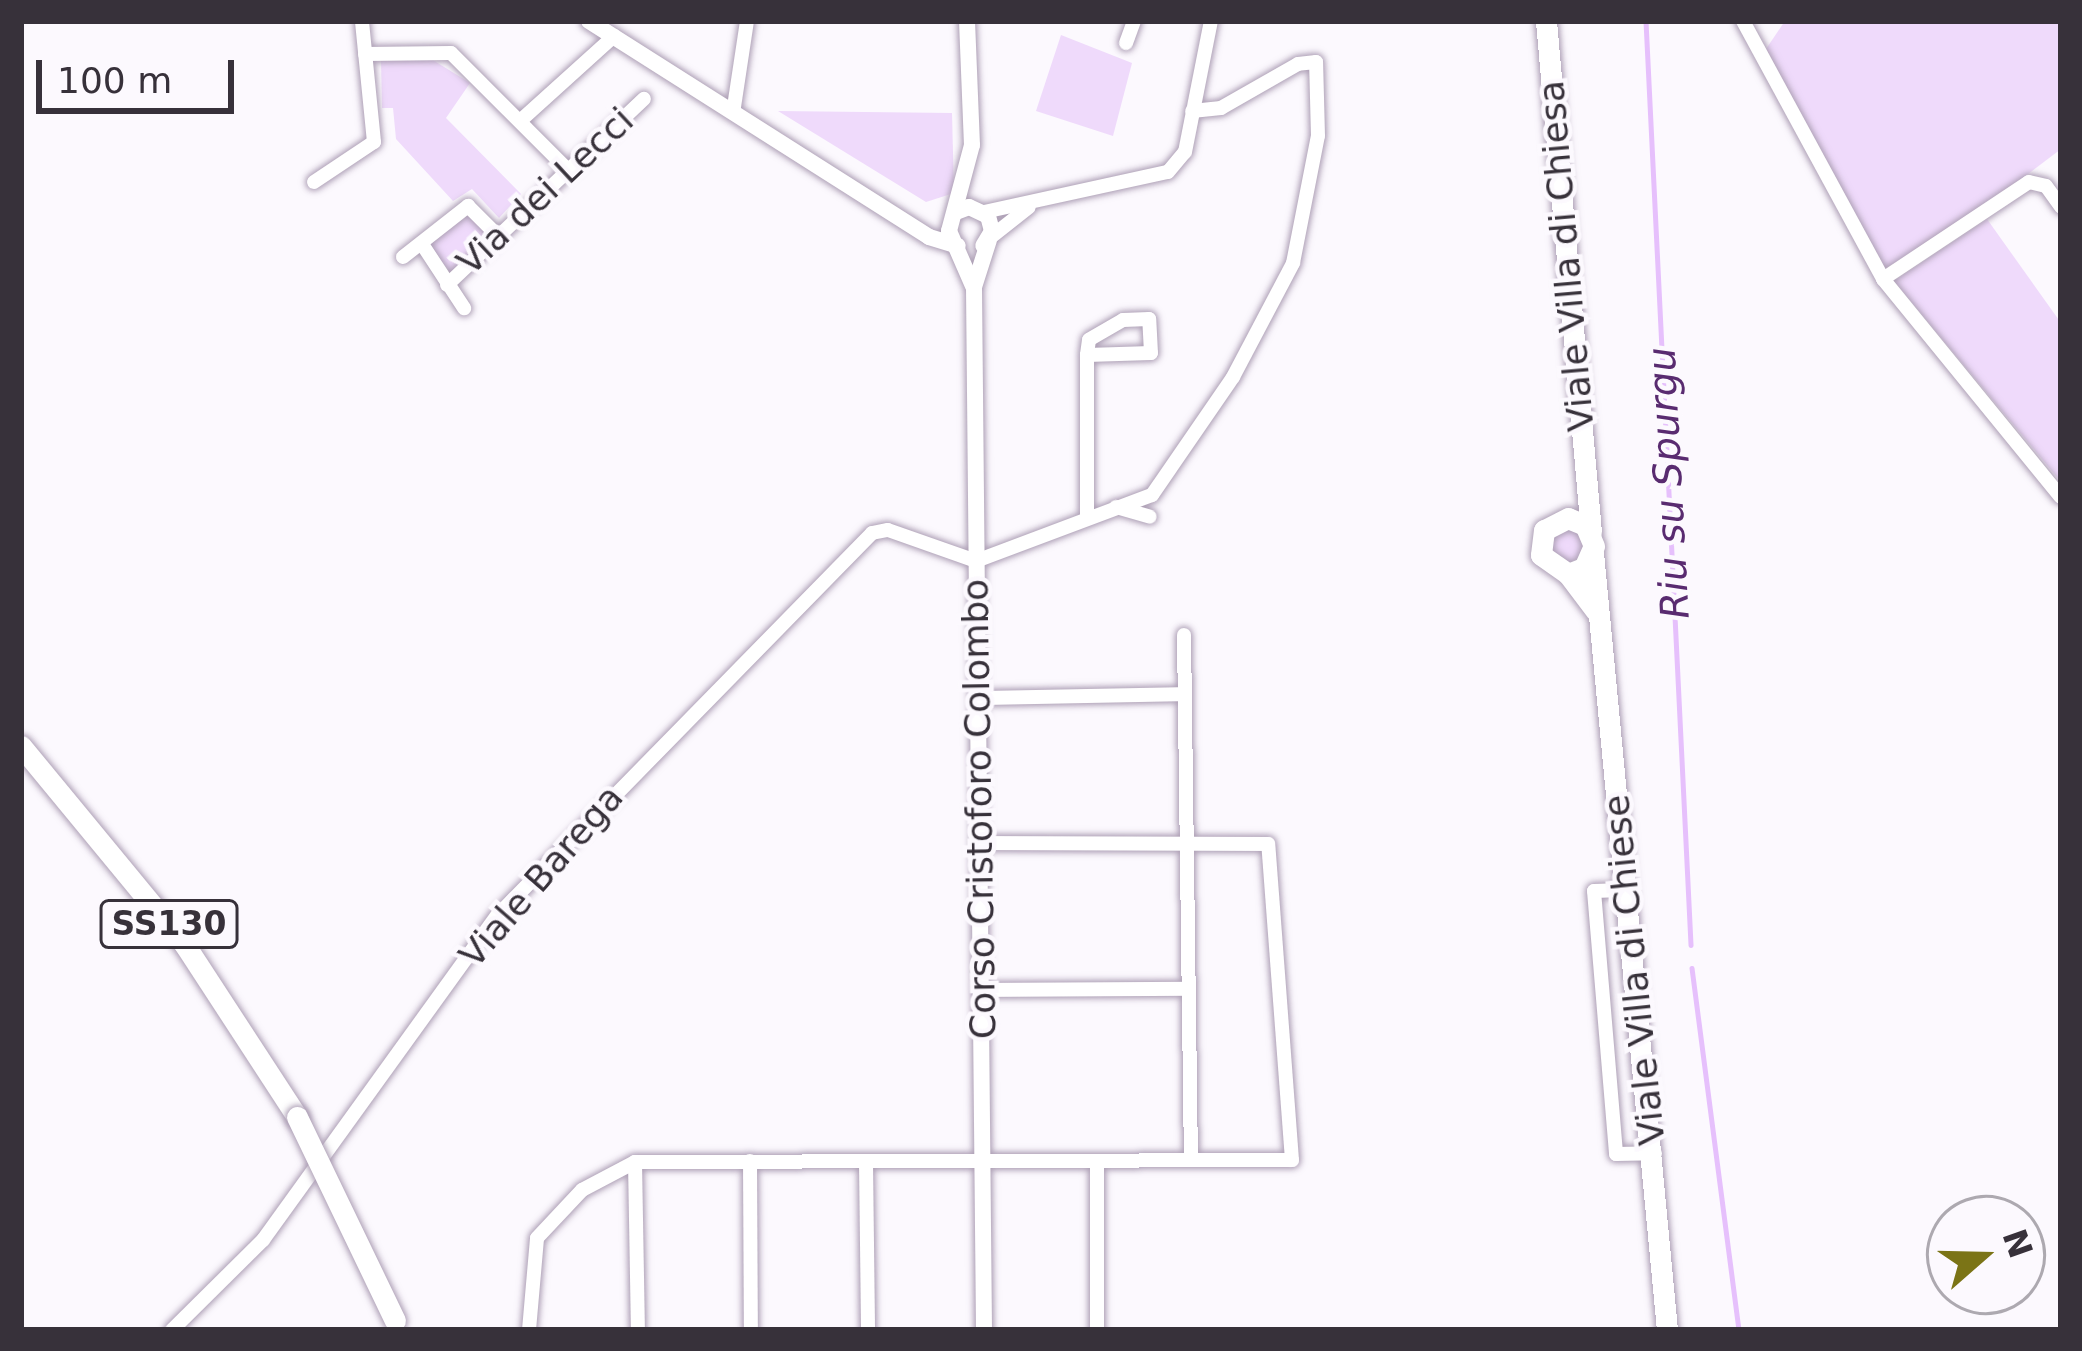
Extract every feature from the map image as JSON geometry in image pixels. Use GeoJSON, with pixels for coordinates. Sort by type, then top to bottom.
{"type":"FeatureCollection","features":[{"type":"Feature","properties":{"kind":"main road","name":"Viale Villa di Chiesa"},"geometry":{"type":"LineString","coordinates":[[1546,21],[1596,611]]}},
{"type":"Feature","properties":{"kind":"main road"},"geometry":{"type":"LineString","coordinates":[[1586,490],[1568,518],[1544,530],[1539,547],[1545,563],[1568,574],[1596,611]]}},
{"type":"Feature","properties":{"kind":"main road"},"geometry":{"type":"LineString","coordinates":[[1568,518],[1592,543],[1568,574]]}},
{"type":"Feature","properties":{"kind":"main road","name":"Viale Villa di Chiese"},"geometry":{"type":"LineString","coordinates":[[1596,611],[1654,1153],[1667,1330]]}},
{"type":"Feature","properties":{"kind":"main road","name":"SS130"},"geometry":{"type":"LineString","coordinates":[[21,746],[185,945],[297,1118],[397,1325]]}},
{"type":"Feature","properties":{"kind":"street"},"geometry":{"type":"LineString","coordinates":[[314,182],[374,142],[362,21]]}},
{"type":"Feature","properties":{"kind":"street"},"geometry":{"type":"LineString","coordinates":[[589,21],[734,107],[917,223],[943,245],[990,238],[1032,205]]}},
{"type":"Feature","properties":{"kind":"street"},"geometry":{"type":"LineString","coordinates":[[734,107],[747,21]]}},
{"type":"Feature","properties":{"kind":"street","name":"Corso Cristoforo Colombo"},"geometry":{"type":"LineString","coordinates":[[972,21],[972,146],[990,238],[974,287],[984,1330]]}},
{"type":"Feature","properties":{"kind":"street"},"geometry":{"type":"LineString","coordinates":[[1126,43],[1134,21]]}},
{"type":"Feature","properties":{"kind":"street"},"geometry":{"type":"LineString","coordinates":[[917,223],[1032,205],[1168,172],[1186,152],[1211,21]]}},
{"type":"Feature","properties":{"kind":"street"},"geometry":{"type":"LineString","coordinates":[[1743,21],[1883,279],[2061,497]]}},
{"type":"Feature","properties":{"kind":"street"},"geometry":{"type":"LineString","coordinates":[[520,122],[614,36]]}},
{"type":"Feature","properties":{"kind":"street"},"geometry":{"type":"LineString","coordinates":[[365,54],[442,49],[566,167]]}},
{"type":"Feature","properties":{"kind":"street"},"geometry":{"type":"LineString","coordinates":[[976,561],[1152,494],[1228,382],[1293,263],[1318,136],[1316,62],[1298,64],[1221,108],[1192,112]]}},
{"type":"Feature","properties":{"kind":"street","name":"Via dei Lecci"},"geometry":{"type":"LineString","coordinates":[[447,285],[566,167],[644,99]]}},
{"type":"Feature","properties":{"kind":"street","name":"Corso Cristoforo Colombo"},"geometry":{"type":"LineString","coordinates":[[972,146],[954,215],[974,287]]}},
{"type":"Feature","properties":{"kind":"street"},"geometry":{"type":"LineString","coordinates":[[1883,279],[2029,182],[2046,186],[2061,207]]}},
{"type":"Feature","properties":{"kind":"street"},"geometry":{"type":"LineString","coordinates":[[403,257],[467,206],[496,235]]}},
{"type":"Feature","properties":{"kind":"street"},"geometry":{"type":"LineString","coordinates":[[422,244],[464,308]]}},
{"type":"Feature","properties":{"kind":"street"},"geometry":{"type":"LineString","coordinates":[[1087,355],[1150,353],[1149,320],[1103,329],[1089,340],[1087,355],[1088,516]]}},
{"type":"Feature","properties":{"kind":"street"},"geometry":{"type":"LineString","coordinates":[[1116,506],[1150,517]]}},
{"type":"Feature","properties":{"kind":"street","name":"Viale Barega"},"geometry":{"type":"LineString","coordinates":[[172,1330],[263,1240],[497,916],[872,533],[888,530],[976,561]]}},
{"type":"Feature","properties":{"kind":"street"},"geometry":{"type":"LineString","coordinates":[[1184,635],[1191,1160]]}},
{"type":"Feature","properties":{"kind":"street"},"geometry":{"type":"LineString","coordinates":[[978,698],[1184,694]]}},
{"type":"Feature","properties":{"kind":"street"},"geometry":{"type":"LineString","coordinates":[[529,1330],[537,1238],[582,1190],[635,1162],[1292,1160],[1268,844],[979,843]]}},
{"type":"Feature","properties":{"kind":"street"},"geometry":{"type":"LineString","coordinates":[[1623,890],[1594,891],[1616,1154],[1654,1153]]}},
{"type":"Feature","properties":{"kind":"street"},"geometry":{"type":"LineString","coordinates":[[980,990],[1188,988]]}},
{"type":"Feature","properties":{"kind":"street"},"geometry":{"type":"LineString","coordinates":[[750,1161],[751,1330]]}},
{"type":"Feature","properties":{"kind":"street"},"geometry":{"type":"LineString","coordinates":[[1097,1161],[1097,1330]]}},
{"type":"Feature","properties":{"kind":"street"},"geometry":{"type":"LineString","coordinates":[[635,1162],[638,1330]]}},
{"type":"Feature","properties":{"kind":"street"},"geometry":{"type":"LineString","coordinates":[[866,1162],[868,1330]]}},
{"type":"Feature","properties":{"kind":"shaded area"},"geometry":{"type":"Polygon","coordinates":[[[1785,21],[2061,21],[2061,149],[1933,246],[1884,268],[1766,49],[1785,21]]]}},
{"type":"Feature","properties":{"kind":"shaded area"},"geometry":{"type":"Polygon","coordinates":[[[1061,35],[1132,63],[1113,136],[1036,111],[1061,35]]]}},
{"type":"Feature","properties":{"kind":"shaded area"},"geometry":{"type":"Polygon","coordinates":[[[428,57],[470,83],[446,118],[521,194],[499,218],[472,189],[453,201],[396,139],[393,108],[382,108],[381,60],[428,57]]]}},
{"type":"Feature","properties":{"kind":"shaded area"},"geometry":{"type":"Polygon","coordinates":[[[778,111],[952,113],[954,193],[926,202],[778,111]]]}},
{"type":"Feature","properties":{"kind":"shaded area"},"geometry":{"type":"Polygon","coordinates":[[[469,211],[490,235],[451,273],[428,244],[469,211]]]}},
{"type":"Feature","properties":{"kind":"shaded area"},"geometry":{"type":"Polygon","coordinates":[[[1987,219],[2061,323],[2061,482],[1894,281],[1987,219]]]}},
{"type":"Feature","properties":{"kind":"shaded area"},"geometry":{"type":"Polygon","coordinates":[[[1567,530],[1578,535],[1583,546],[1578,557],[1567,562],[1556,557],[1551,546],[1556,535],[1567,530]]]}},
{"type":"Feature","properties":{"kind":"waterway","name":"Riu su Spurgu"},"geometry":{"type":"LineString","coordinates":[[1646,21],[1691,945]]}},
{"type":"Feature","properties":{"kind":"waterway","name":"Riu su Spurgu"},"geometry":{"type":"LineString","coordinates":[[1692,968],[1739,1330]]}}]}
